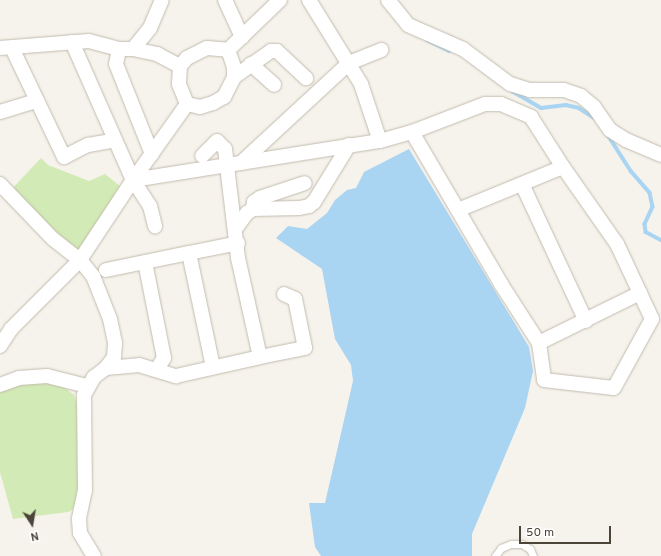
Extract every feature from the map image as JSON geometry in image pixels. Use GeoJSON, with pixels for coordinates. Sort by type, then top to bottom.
{"type":"FeatureCollection","features":[{"type":"Feature","properties":{"kind":"street"},"geometry":{"type":"LineString","coordinates":[[133,49],[150,28],[162,0]]}},
{"type":"Feature","properties":{"kind":"street"},"geometry":{"type":"LineString","coordinates":[[225,0],[242,37]]}},
{"type":"Feature","properties":{"kind":"street"},"geometry":{"type":"LineString","coordinates":[[187,104],[178,84],[180,66],[187,58],[201,50],[228,50],[280,0]]}},
{"type":"Feature","properties":{"kind":"street"},"geometry":{"type":"LineString","coordinates":[[310,0],[361,84],[380,141]]}},
{"type":"Feature","properties":{"kind":"street"},"geometry":{"type":"LineString","coordinates":[[388,0],[408,25],[463,49],[510,84],[530,90],[564,90],[581,96],[594,107],[610,130],[626,140],[661,155]]}},
{"type":"Feature","properties":{"kind":"street"},"geometry":{"type":"LineString","coordinates":[[115,140],[88,145],[64,157],[37,101],[6,48],[89,41],[119,49],[133,49],[157,54],[180,66]]}},
{"type":"Feature","properties":{"kind":"street"},"geometry":{"type":"LineString","coordinates":[[72,42],[133,180],[150,206],[155,226]]}},
{"type":"Feature","properties":{"kind":"street"},"geometry":{"type":"LineString","coordinates":[[119,49],[116,64],[152,154]]}},
{"type":"Feature","properties":{"kind":"street"},"geometry":{"type":"LineString","coordinates":[[228,50],[234,67],[234,77]]}},
{"type":"Feature","properties":{"kind":"street"},"geometry":{"type":"LineString","coordinates":[[234,164],[349,63],[382,50]]}},
{"type":"Feature","properties":{"kind":"street"},"geometry":{"type":"LineString","coordinates":[[187,104],[200,106],[214,103],[224,97],[234,77],[264,55],[277,51],[306,78]]}},
{"type":"Feature","properties":{"kind":"street"},"geometry":{"type":"LineString","coordinates":[[251,64],[274,85]]}},
{"type":"Feature","properties":{"kind":"street"},"geometry":{"type":"LineString","coordinates":[[0,112],[37,101]]}},
{"type":"Feature","properties":{"kind":"street"},"geometry":{"type":"LineString","coordinates":[[0,346],[11,329],[80,260],[133,180],[187,104]]}},
{"type":"Feature","properties":{"kind":"street"},"geometry":{"type":"LineString","coordinates":[[133,180],[380,141],[412,132],[485,104],[501,104],[531,117],[563,167],[617,244],[652,319],[614,388],[544,380],[539,343],[501,284],[412,132]]}},
{"type":"Feature","properties":{"kind":"street"},"geometry":{"type":"LineString","coordinates":[[202,156],[217,141],[225,149],[234,164],[238,258],[260,357]]}},
{"type":"Feature","properties":{"kind":"street"},"geometry":{"type":"LineString","coordinates":[[236,228],[247,213],[253,209],[309,206],[314,202],[349,146]]}},
{"type":"Feature","properties":{"kind":"street"},"geometry":{"type":"LineString","coordinates":[[458,210],[563,167]]}},
{"type":"Feature","properties":{"kind":"street"},"geometry":{"type":"LineString","coordinates":[[253,209],[254,202],[260,198],[305,183]]}},
{"type":"Feature","properties":{"kind":"street"},"geometry":{"type":"LineString","coordinates":[[0,184],[53,239],[80,260],[93,276],[110,319],[115,343],[114,357],[106,368],[87,386],[84,395],[85,490],[79,519],[80,533],[94,556]]}},
{"type":"Feature","properties":{"kind":"street"},"geometry":{"type":"LineString","coordinates":[[522,184],[586,320]]}},
{"type":"Feature","properties":{"kind":"street"},"geometry":{"type":"LineString","coordinates":[[106,270],[238,242]]}},
{"type":"Feature","properties":{"kind":"street"},"geometry":{"type":"LineString","coordinates":[[190,253],[213,367]]}},
{"type":"Feature","properties":{"kind":"street"},"geometry":{"type":"LineString","coordinates":[[145,262],[164,358],[157,369]]}},
{"type":"Feature","properties":{"kind":"street"},"geometry":{"type":"LineString","coordinates":[[539,343],[640,293]]}},
{"type":"Feature","properties":{"kind":"street"},"geometry":{"type":"LineString","coordinates":[[106,368],[140,365],[176,376],[305,348],[295,299],[284,294]]}},
{"type":"Feature","properties":{"kind":"street"},"geometry":{"type":"LineString","coordinates":[[0,385],[19,378],[47,376],[87,386]]}},
{"type":"Feature","properties":{"kind":"lane"},"geometry":{"type":"LineString","coordinates":[[495,556],[501,548],[511,544],[522,544],[530,549],[534,556]]}},
{"type":"Feature","properties":{"kind":"green space"},"geometry":{"type":"Polygon","coordinates":[[[41,158],[48,165],[89,181],[105,174],[120,186],[79,252],[57,236],[10,191],[41,158]]]}},
{"type":"Feature","properties":{"kind":"green space"},"geometry":{"type":"Polygon","coordinates":[[[36,381],[62,386],[74,395],[78,407],[81,494],[72,510],[68,512],[13,519],[0,472],[0,391],[4,386],[36,381]]]}},
{"type":"Feature","properties":{"kind":"water"},"geometry":{"type":"Polygon","coordinates":[[[409,149],[529,347],[533,371],[525,408],[472,534],[472,556],[321,556],[315,547],[309,503],[325,503],[353,381],[351,365],[335,339],[322,269],[276,238],[288,226],[307,229],[327,213],[335,200],[347,190],[356,188],[364,172],[409,149]]]}},
{"type":"Feature","properties":{"kind":"waterway"},"geometry":{"type":"LineString","coordinates":[[427,40],[450,51]]}},
{"type":"Feature","properties":{"kind":"waterway"},"geometry":{"type":"LineString","coordinates":[[512,91],[541,108],[566,105],[579,108],[596,119]]}},
{"type":"Feature","properties":{"kind":"waterway"},"geometry":{"type":"LineString","coordinates":[[608,135],[631,171],[650,193],[653,207],[645,224],[646,232],[661,240]]}}]}
